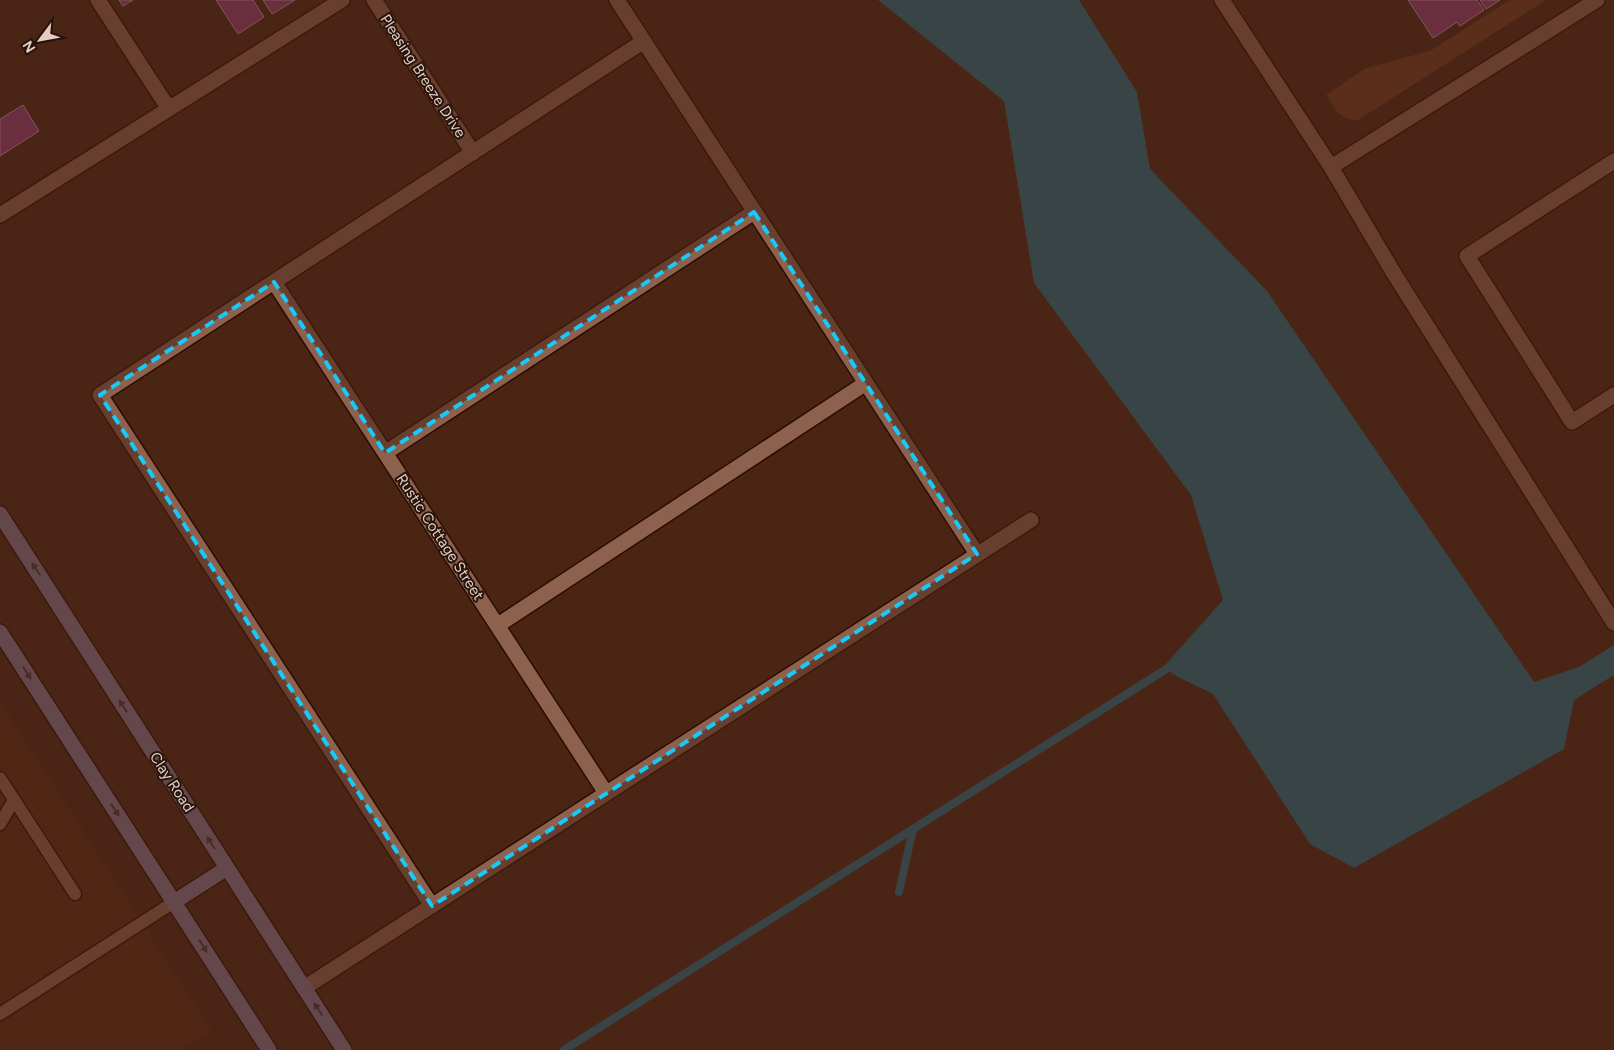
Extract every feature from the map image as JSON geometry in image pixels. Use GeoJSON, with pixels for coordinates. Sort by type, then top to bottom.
{"type":"FeatureCollection","features":[{"type":"Feature","properties":{"kind":"main road","name":"Clay Road"},"geometry":{"type":"LineString","coordinates":[[0,514],[344,1050]]}},
{"type":"Feature","properties":{"kind":"main road"},"geometry":{"type":"LineString","coordinates":[[0,632],[269,1050]]}},
{"type":"Feature","properties":{"kind":"main road"},"geometry":{"type":"LineString","coordinates":[[174,902],[227,868]]}},
{"type":"Feature","properties":{"kind":"street"},"geometry":{"type":"LineString","coordinates":[[98,0],[169,109]]}},
{"type":"Feature","properties":{"kind":"street"},"geometry":{"type":"LineString","coordinates":[[0,215],[342,0]]}},
{"type":"Feature","properties":{"kind":"street","name":"Pleasing Breeze Drive"},"geometry":{"type":"LineString","coordinates":[[374,0],[473,153]]}},
{"type":"Feature","properties":{"kind":"street"},"geometry":{"type":"LineString","coordinates":[[617,0],[977,554]]}},
{"type":"Feature","properties":{"kind":"street"},"geometry":{"type":"LineString","coordinates":[[1222,0],[1331,167],[1393,272],[1614,623]]}},
{"type":"Feature","properties":{"kind":"street"},"geometry":{"type":"LineString","coordinates":[[1331,167],[1597,0]]}},
{"type":"Feature","properties":{"kind":"street"},"geometry":{"type":"LineString","coordinates":[[432,906],[100,395],[644,42]]}},
{"type":"Feature","properties":{"kind":"street"},"geometry":{"type":"LineString","coordinates":[[1614,161],[1467,256],[1572,422],[1614,395]]}},
{"type":"Feature","properties":{"kind":"street"},"geometry":{"type":"LineString","coordinates":[[385,453],[754,212]]}},
{"type":"Feature","properties":{"kind":"street","name":"Rustic Cottage Street"},"geometry":{"type":"LineString","coordinates":[[274,282],[606,794]]}},
{"type":"Feature","properties":{"kind":"street"},"geometry":{"type":"LineString","coordinates":[[498,625],[866,383]]}},
{"type":"Feature","properties":{"kind":"street"},"geometry":{"type":"LineString","coordinates":[[304,988],[1030,520]]}},
{"type":"Feature","properties":{"kind":"lane"},"geometry":{"type":"LineString","coordinates":[[0,778],[75,894]]}},
{"type":"Feature","properties":{"kind":"lane"},"geometry":{"type":"LineString","coordinates":[[0,824],[14,800]]}},
{"type":"Feature","properties":{"kind":"lane"},"geometry":{"type":"LineString","coordinates":[[0,1014],[174,902]]}},
{"type":"Feature","properties":{"kind":"highlighted area"},"geometry":{"type":"Polygon","coordinates":[[[754,212],[977,554],[432,906],[100,395],[274,282],[385,453],[754,212]]]}},
{"type":"Feature","properties":{"kind":"shaded area"},"geometry":{"type":"Polygon","coordinates":[[[1510,0],[1546,0],[1358,120],[1342,116],[1326,95],[1366,68],[1430,51],[1510,0]]]}},
{"type":"Feature","properties":{"kind":"shaded area"},"geometry":{"type":"Polygon","coordinates":[[[0,701],[212,1031],[183,1050],[0,1050],[0,701]]]}},
{"type":"Feature","properties":{"kind":"water"},"geometry":{"type":"Polygon","coordinates":[[[878,0],[1079,0],[1137,92],[1150,169],[1267,291],[1534,682],[1579,667],[1614,645],[1614,675],[1574,700],[1564,749],[1354,868],[1310,844],[1213,694],[1172,674],[1166,664],[1223,600],[1191,495],[1034,283],[1004,101],[878,0]]]}},
{"type":"Feature","properties":{"kind":"building"},"geometry":{"type":"Polygon","coordinates":[[[119,0],[133,0],[123,6],[119,0]]]}},
{"type":"Feature","properties":{"kind":"building"},"geometry":{"type":"Polygon","coordinates":[[[216,0],[253,0],[264,17],[238,34],[216,0]]]}},
{"type":"Feature","properties":{"kind":"building"},"geometry":{"type":"Polygon","coordinates":[[[263,0],[295,0],[272,14],[263,0]]]}},
{"type":"Feature","properties":{"kind":"building"},"geometry":{"type":"Polygon","coordinates":[[[1408,0],[1477,0],[1484,10],[1460,26],[1457,22],[1433,38],[1408,0]]]}},
{"type":"Feature","properties":{"kind":"building"},"geometry":{"type":"Polygon","coordinates":[[[1480,0],[1500,0],[1486,9],[1480,0]]]}},
{"type":"Feature","properties":{"kind":"building"},"geometry":{"type":"Polygon","coordinates":[[[23,105],[39,131],[0,156],[0,119],[23,105]]]}},
{"type":"Feature","properties":{"kind":"waterway"},"geometry":{"type":"LineString","coordinates":[[899,892],[913,829],[1168,668]]}},
{"type":"Feature","properties":{"kind":"waterway"},"geometry":{"type":"LineString","coordinates":[[564,1050],[913,829]]}}]}
